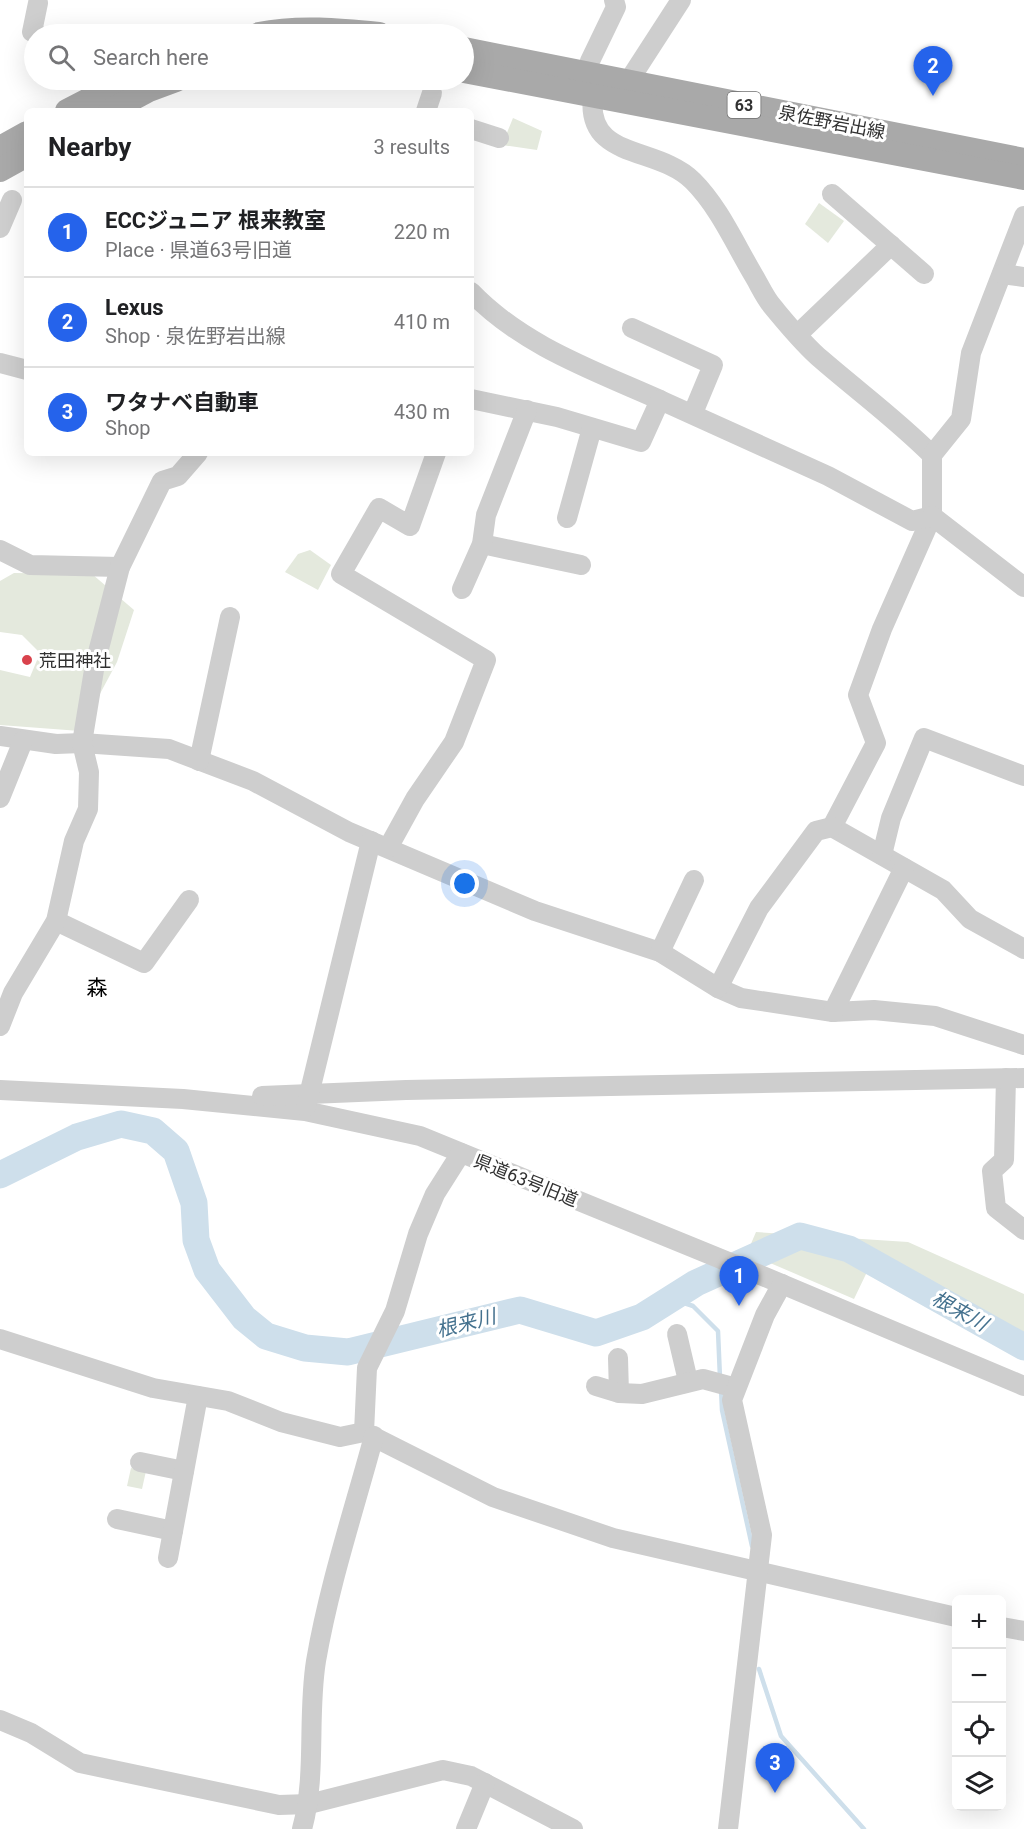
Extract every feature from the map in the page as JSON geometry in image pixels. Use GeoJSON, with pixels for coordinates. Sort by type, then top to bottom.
{"type":"FeatureCollection","features":[{"type":"Feature","properties":{"kind":"main road","name":"泉佐野岩出線"},"geometry":{"type":"LineString","coordinates":[[474,52],[590,84],[1024,178]]}},
{"type":"Feature","properties":{"kind":"main road","name":"泉佐野岩出線"},"geometry":{"type":"LineString","coordinates":[[474,72],[590,84]]}},
{"type":"Feature","properties":{"kind":"main road"},"geometry":{"type":"LineString","coordinates":[[72,108],[103,90]]}},
{"type":"Feature","properties":{"kind":"main road"},"geometry":{"type":"LineString","coordinates":[[116,108],[149,90]]}},
{"type":"Feature","properties":{"kind":"main road","name":"泉佐野岩出線"},"geometry":{"type":"LineString","coordinates":[[625,91],[1024,160]]}},
{"type":"Feature","properties":{"kind":"main road"},"geometry":{"type":"LineString","coordinates":[[0,148],[24,135]]}},
{"type":"Feature","properties":{"kind":"main road"},"geometry":{"type":"LineString","coordinates":[[0,170],[24,157]]}},
{"type":"Feature","properties":{"kind":"street"},"geometry":{"type":"LineString","coordinates":[[614,0],[616,7],[590,62],[591,111],[602,134],[618,146],[658,158],[692,180],[716,210],[771,305],[820,359],[885,411],[932,455]]}},
{"type":"Feature","properties":{"kind":"street"},"geometry":{"type":"LineString","coordinates":[[625,91],[681,0]]}},
{"type":"Feature","properties":{"kind":"street"},"geometry":{"type":"LineString","coordinates":[[33,24],[36,1]]}},
{"type":"Feature","properties":{"kind":"street"},"geometry":{"type":"LineString","coordinates":[[474,130],[499,138]]}},
{"type":"Feature","properties":{"kind":"street"},"geometry":{"type":"LineString","coordinates":[[832,194],[924,274]]}},
{"type":"Feature","properties":{"kind":"street"},"geometry":{"type":"LineString","coordinates":[[0,228],[13,201]]}},
{"type":"Feature","properties":{"kind":"street"},"geometry":{"type":"LineString","coordinates":[[832,827],[876,743],[858,695],[882,629],[932,516],[932,455],[961,419],[971,353],[1024,216]]}},
{"type":"Feature","properties":{"kind":"street"},"geometry":{"type":"LineString","coordinates":[[798,334],[891,245]]}},
{"type":"Feature","properties":{"kind":"street"},"geometry":{"type":"LineString","coordinates":[[1002,274],[1024,277]]}},
{"type":"Feature","properties":{"kind":"street"},"geometry":{"type":"LineString","coordinates":[[474,295],[492,314],[543,348],[693,413],[828,476],[912,521],[932,516]]}},
{"type":"Feature","properties":{"kind":"street"},"geometry":{"type":"LineString","coordinates":[[632,328],[714,365],[693,413]]}},
{"type":"Feature","properties":{"kind":"street"},"geometry":{"type":"LineString","coordinates":[[0,363],[24,369]]}},
{"type":"Feature","properties":{"kind":"street"},"geometry":{"type":"LineString","coordinates":[[474,400],[527,410],[641,442],[660,400]]}},
{"type":"Feature","properties":{"kind":"street"},"geometry":{"type":"LineString","coordinates":[[462,589],[483,543],[486,515],[527,410]]}},
{"type":"Feature","properties":{"kind":"street"},"geometry":{"type":"LineString","coordinates":[[567,518],[592,428]]}},
{"type":"Feature","properties":{"kind":"street"},"geometry":{"type":"LineString","coordinates":[[0,1026],[7,988],[56,921],[74,841],[88,809],[89,772],[82,743],[94,664],[120,567],[162,481],[178,476],[195,456]]}},
{"type":"Feature","properties":{"kind":"street"},"geometry":{"type":"LineString","coordinates":[[435,456],[410,526],[379,508],[341,574],[486,660],[454,742],[415,799],[380,844],[307,1102],[1015,1078],[1004,1160],[992,1171],[996,1208],[1024,1230]]}},
{"type":"Feature","properties":{"kind":"street"},"geometry":{"type":"LineString","coordinates":[[932,516],[1024,587]]}},
{"type":"Feature","properties":{"kind":"street"},"geometry":{"type":"LineString","coordinates":[[483,543],[581,565]]}},
{"type":"Feature","properties":{"kind":"street"},"geometry":{"type":"LineString","coordinates":[[0,550],[30,565],[120,567]]}},
{"type":"Feature","properties":{"kind":"street"},"geometry":{"type":"LineString","coordinates":[[199,760],[230,616]]}},
{"type":"Feature","properties":{"kind":"street"},"geometry":{"type":"LineString","coordinates":[[0,736],[23,741],[169,749],[253,781],[380,844],[534,911],[660,952],[718,988],[741,998],[833,1012],[874,1010],[935,1016],[1024,1045]]}},
{"type":"Feature","properties":{"kind":"street"},"geometry":{"type":"LineString","coordinates":[[882,855],[891,818],[924,738],[1024,776]]}},
{"type":"Feature","properties":{"kind":"street"},"geometry":{"type":"LineString","coordinates":[[0,798],[23,741]]}},
{"type":"Feature","properties":{"kind":"street"},"geometry":{"type":"LineString","coordinates":[[718,988],[759,908],[816,831],[832,827],[943,890],[970,919],[1024,949]]}},
{"type":"Feature","properties":{"kind":"street"},"geometry":{"type":"LineString","coordinates":[[833,1012],[904,868]]}},
{"type":"Feature","properties":{"kind":"street"},"geometry":{"type":"LineString","coordinates":[[660,952],[694,880]]}},
{"type":"Feature","properties":{"kind":"street"},"geometry":{"type":"LineString","coordinates":[[56,921],[144,963],[189,900]]}},
{"type":"Feature","properties":{"kind":"street","name":"県道63号旧道"},"geometry":{"type":"LineString","coordinates":[[0,1090],[183,1099],[307,1102],[420,1136],[773,1280],[1024,1386]]}},
{"type":"Feature","properties":{"kind":"street"},"geometry":{"type":"LineString","coordinates":[[302,1829],[309,1804],[310,1708],[316,1661],[369,1434],[367,1368],[395,1311],[418,1234],[435,1194],[461,1153]]}},
{"type":"Feature","properties":{"kind":"street"},"geometry":{"type":"LineString","coordinates":[[728,1829],[760,1573],[762,1535],[727,1385],[765,1315],[773,1280]]}},
{"type":"Feature","properties":{"kind":"street"},"geometry":{"type":"LineString","coordinates":[[677,1334],[688,1381]]}},
{"type":"Feature","properties":{"kind":"street"},"geometry":{"type":"LineString","coordinates":[[0,1339],[153,1388],[228,1401],[281,1422],[340,1437],[369,1434],[493,1497],[613,1538],[952,1616]]}},
{"type":"Feature","properties":{"kind":"street"},"geometry":{"type":"LineString","coordinates":[[618,1358],[619,1393]]}},
{"type":"Feature","properties":{"kind":"street"},"geometry":{"type":"LineString","coordinates":[[596,1386],[619,1393],[642,1394],[703,1379],[727,1385]]}},
{"type":"Feature","properties":{"kind":"street"},"geometry":{"type":"LineString","coordinates":[[168,1558],[198,1396]]}},
{"type":"Feature","properties":{"kind":"street"},"geometry":{"type":"LineString","coordinates":[[140,1462],[184,1472]]}},
{"type":"Feature","properties":{"kind":"street"},"geometry":{"type":"LineString","coordinates":[[117,1519],[173,1531]]}},
{"type":"Feature","properties":{"kind":"street"},"geometry":{"type":"LineString","coordinates":[[1006,1628],[1024,1631]]}},
{"type":"Feature","properties":{"kind":"street"},"geometry":{"type":"LineString","coordinates":[[0,1720],[31,1733],[80,1763],[279,1805],[309,1804],[443,1770],[471,1776],[573,1829]]}},
{"type":"Feature","properties":{"kind":"street"},"geometry":{"type":"LineString","coordinates":[[466,1829],[485,1783]]}},
{"type":"Feature","properties":{"kind":"shaded area"},"geometry":{"type":"Polygon","coordinates":[[[513,118],[542,131],[537,150],[502,145],[513,118]]]}},
{"type":"Feature","properties":{"kind":"shaded area"},"geometry":{"type":"Polygon","coordinates":[[[819,203],[844,221],[828,243],[805,224],[819,203]]]}},
{"type":"Feature","properties":{"kind":"shaded area"},"geometry":{"type":"Polygon","coordinates":[[[310,550],[331,565],[318,590],[285,572],[298,554],[310,550]]]}},
{"type":"Feature","properties":{"kind":"shaded area"},"geometry":{"type":"Polygon","coordinates":[[[14,573],[92,574],[134,610],[117,662],[80,731],[0,725],[0,670],[30,677],[40,653],[22,635],[0,632],[0,581],[14,573]]]}},
{"type":"Feature","properties":{"kind":"shaded area"},"geometry":{"type":"Polygon","coordinates":[[[756,1232],[908,1242],[1024,1294],[1024,1338],[941,1287],[895,1263],[866,1274],[854,1299],[747,1253],[756,1232]]]}},
{"type":"Feature","properties":{"kind":"shaded area"},"geometry":{"type":"Polygon","coordinates":[[[131,1468],[146,1471],[142,1489],[127,1486],[131,1468]]]}},
{"type":"Feature","properties":{"kind":"waterway","name":"根来川"},"geometry":{"type":"LineString","coordinates":[[0,1175],[77,1137],[121,1124],[153,1131],[176,1151],[194,1203],[196,1240],[207,1270],[244,1318],[266,1336],[305,1348],[348,1352],[520,1310],[596,1333],[642,1317],[696,1283],[800,1236],[849,1249],[1024,1347]]}},
{"type":"Feature","properties":{"kind":"waterway"},"geometry":{"type":"LineString","coordinates":[[672,1299],[693,1306],[718,1331],[720,1378]]}},
{"type":"Feature","properties":{"kind":"waterway"},"geometry":{"type":"LineString","coordinates":[[721,1389],[722,1410],[752,1546]]}},
{"type":"Feature","properties":{"kind":"waterway"},"geometry":{"type":"LineString","coordinates":[[759,1669],[781,1736],[864,1829]]}},
{"type":"Feature","properties":{"kind":"place","name":"Lexus"},"geometry":{"type":"Point","coordinates":[933,96]}},
{"type":"Feature","properties":{"kind":"place","name":"荒田神社"},"geometry":{"type":"Point","coordinates":[27,660]}},
{"type":"Feature","properties":{"kind":"place","name":"ECCジュニア 根来教室"},"geometry":{"type":"Point","coordinates":[739,1306]}},
{"type":"Feature","properties":{"kind":"place","name":"ワタナベ自動車"},"geometry":{"type":"Point","coordinates":[775,1793]}},
{"type":"Feature","properties":{"kind":"district","name":"森"},"geometry":{"type":"Point","coordinates":[97,988]}}]}
